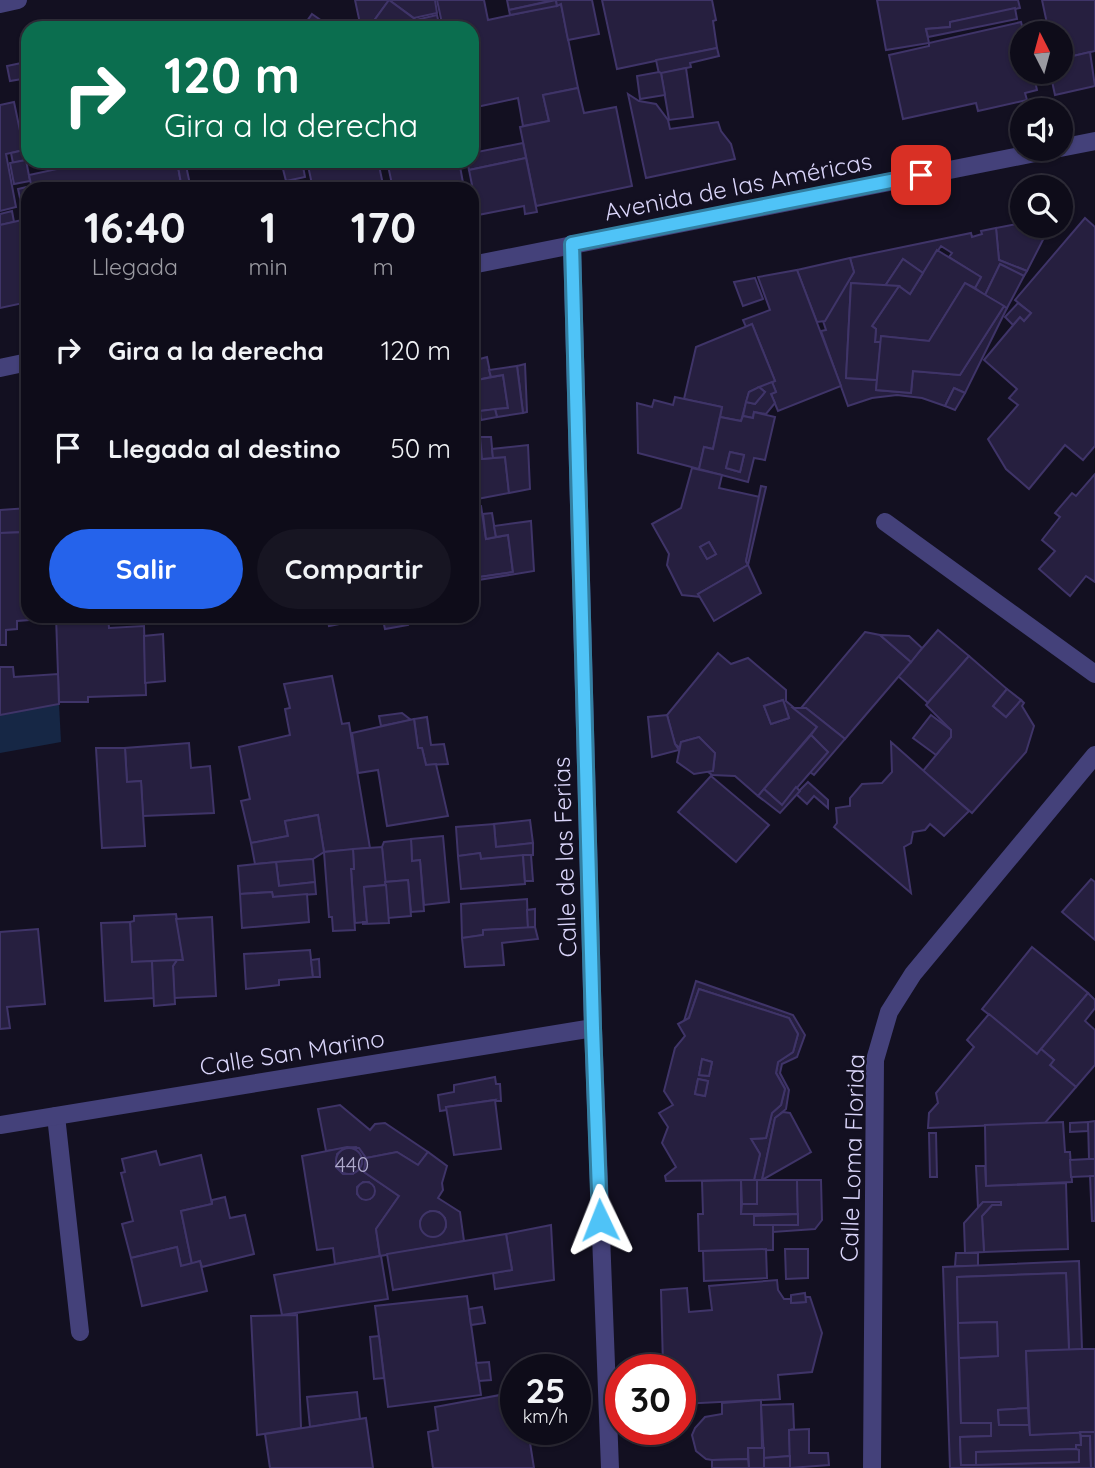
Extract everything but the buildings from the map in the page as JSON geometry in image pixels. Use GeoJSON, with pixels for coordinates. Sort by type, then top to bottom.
{"type":"FeatureCollection","features":[{"type":"Feature","properties":{"kind":"street"},"geometry":{"type":"LineString","coordinates":[[0,4],[18,0]]}},
{"type":"Feature","properties":{"kind":"street","name":"Avenida de las Américas"},"geometry":{"type":"LineString","coordinates":[[1073,145],[1095,141]]}},
{"type":"Feature","properties":{"kind":"street","name":"Avenida de las Américas"},"geometry":{"type":"LineString","coordinates":[[479,264],[1010,157]]}},
{"type":"Feature","properties":{"kind":"street","name":"Calle de las Ferias"},"geometry":{"type":"LineString","coordinates":[[572,244],[593,1028],[610,1468]]}},
{"type":"Feature","properties":{"kind":"street"},"geometry":{"type":"LineString","coordinates":[[0,368],[21,364]]}},
{"type":"Feature","properties":{"kind":"street"},"geometry":{"type":"LineString","coordinates":[[886,522],[1095,674]]}},
{"type":"Feature","properties":{"kind":"street","name":"Calle Loma Florida"},"geometry":{"type":"LineString","coordinates":[[872,1468],[875,1060],[889,1012],[913,974],[1095,755]]}},
{"type":"Feature","properties":{"kind":"street","name":"Calle San Marino"},"geometry":{"type":"LineString","coordinates":[[0,1125],[593,1028]]}},
{"type":"Feature","properties":{"kind":"street"},"geometry":{"type":"LineString","coordinates":[[56,1116],[80,1332]]}},
{"type":"Feature","properties":{"kind":"water"},"geometry":{"type":"Polygon","coordinates":[[[59,704],[61,742],[0,753],[0,715],[59,704]]]}},
{"type":"Feature","properties":{"kind":"route"},"geometry":{"type":"LineString","coordinates":[[600,1220],[572,244],[921,175]]}}]}
